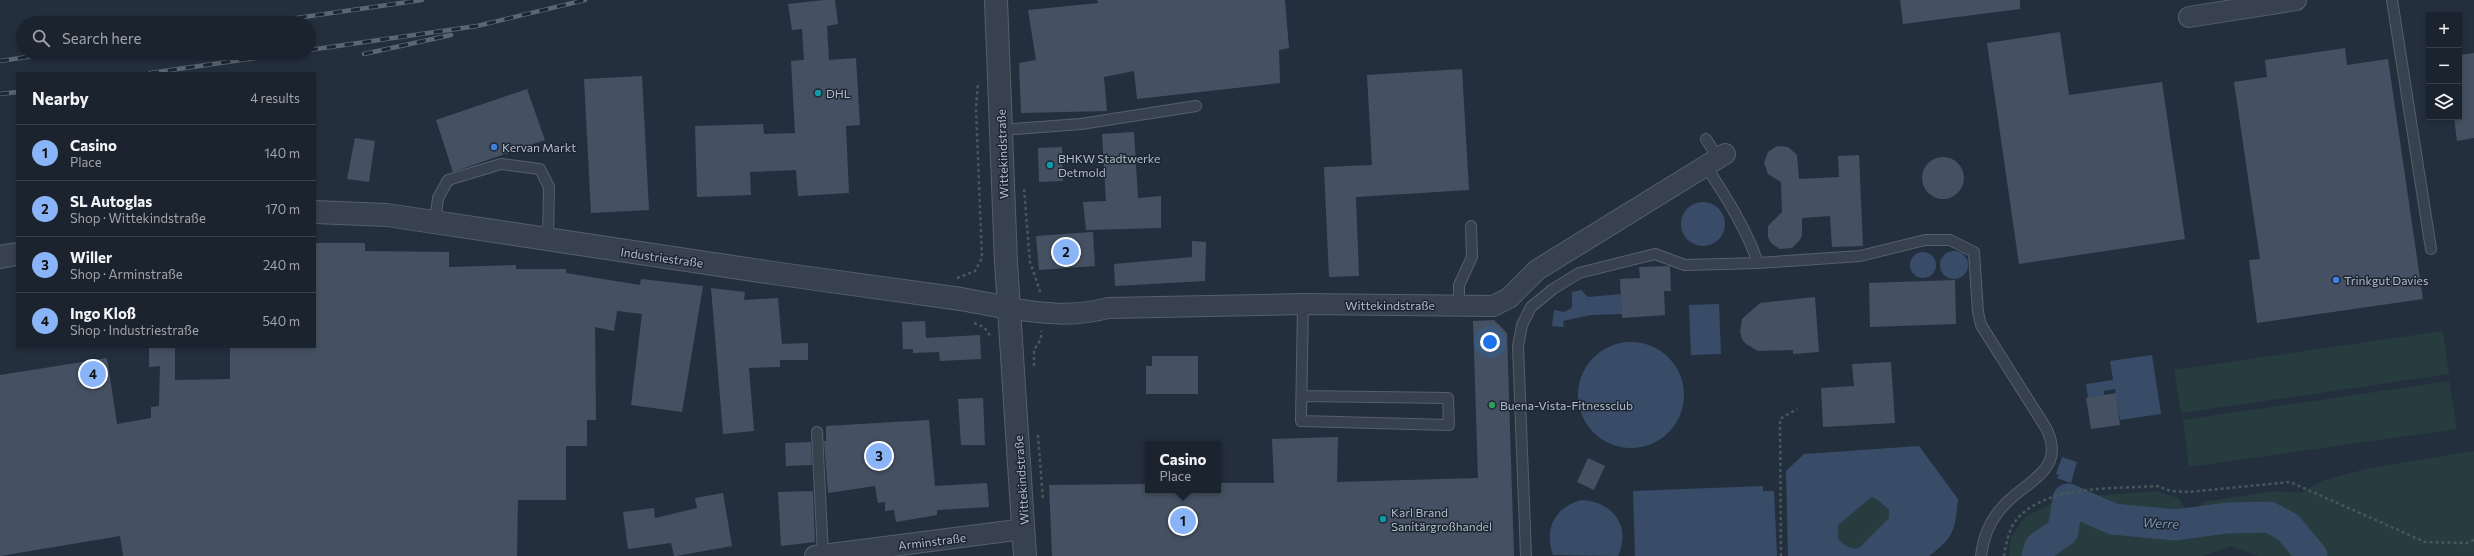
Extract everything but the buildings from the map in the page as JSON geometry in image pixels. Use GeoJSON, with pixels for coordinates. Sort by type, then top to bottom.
{"type":"FeatureCollection","features":[{"type":"Feature","properties":{"kind":"street","name":"Wittekindstraße"},"geometry":{"type":"LineString","coordinates":[[996,0],[1009,308],[1025,556]]}},
{"type":"Feature","properties":{"kind":"street"},"geometry":{"type":"LineString","coordinates":[[2189,17],[2296,0]]}},
{"type":"Feature","properties":{"kind":"street","name":"Wittekindstraße"},"geometry":{"type":"LineString","coordinates":[[1009,308],[1052,315],[1095,311],[1108,308],[1303,304],[1494,306],[1510,298],[1537,270],[1716,159]]}},
{"type":"Feature","properties":{"kind":"street","name":"Industriestraße"},"geometry":{"type":"LineString","coordinates":[[316,212],[387,215],[548,240],[961,299],[1009,308]]}},
{"type":"Feature","properties":{"kind":"street"},"geometry":{"type":"LineString","coordinates":[[0,257],[16,254]]}},
{"type":"Feature","properties":{"kind":"street","name":"Arminstraße"},"geometry":{"type":"LineString","coordinates":[[819,555],[1024,529]]}},
{"type":"Feature","properties":{"kind":"lane"},"geometry":{"type":"LineString","coordinates":[[2392,0],[2431,249]]}},
{"type":"Feature","properties":{"kind":"lane"},"geometry":{"type":"LineString","coordinates":[[1001,130],[1081,124],[1196,106]]}},
{"type":"Feature","properties":{"kind":"lane"},"geometry":{"type":"LineString","coordinates":[[1706,139],[1716,159],[1731,205],[1752,247],[1758,263]]}},
{"type":"Feature","properties":{"kind":"lane"},"geometry":{"type":"LineString","coordinates":[[435,223],[438,198],[448,180],[501,164],[540,169],[549,187],[548,240]]}},
{"type":"Feature","properties":{"kind":"lane"},"geometry":{"type":"LineString","coordinates":[[1459,306],[1459,284],[1472,257],[1471,226]]}},
{"type":"Feature","properties":{"kind":"lane"},"geometry":{"type":"LineString","coordinates":[[1526,556],[1518,346],[1522,325],[1531,307],[1553,289],[1579,273],[1655,254],[1686,265],[1758,263],[1860,256],[1925,240],[1950,240],[1974,252],[1978,312],[1981,325],[2046,428],[2052,443],[2047,467],[1999,510],[1989,528],[1981,556]]}},
{"type":"Feature","properties":{"kind":"lane"},"geometry":{"type":"LineString","coordinates":[[1302,396],[1448,398],[1449,425],[1301,422],[1303,304]]}},
{"type":"Feature","properties":{"kind":"lane"},"geometry":{"type":"LineString","coordinates":[[817,432],[819,555]]}},
{"type":"Feature","properties":{"kind":"path"},"geometry":{"type":"LineString","coordinates":[[956,278],[975,271],[982,258],[976,108],[979,78]]}},
{"type":"Feature","properties":{"kind":"path"},"geometry":{"type":"LineString","coordinates":[[1781,556],[1780,419],[1797,409]]}},
{"type":"Feature","properties":{"kind":"path"},"geometry":{"type":"LineString","coordinates":[[2004,556],[2006,542],[2017,519],[2032,507],[2054,497],[2077,491],[2158,486],[2170,491],[2188,492],[2290,482],[2426,542],[2466,543],[2474,540]]}},
{"type":"Feature","properties":{"kind":"green space"},"geometry":{"type":"Polygon","coordinates":[[[2443,331],[2449,374],[2181,413],[2174,370],[2443,331]]]}},
{"type":"Feature","properties":{"kind":"green space"},"geometry":{"type":"Polygon","coordinates":[[[2449,381],[2457,429],[2189,467],[2183,420],[2449,381]]]}},
{"type":"Feature","properties":{"kind":"green space"},"geometry":{"type":"Polygon","coordinates":[[[2474,451],[2474,556],[2258,556],[2231,546],[2203,556],[2009,556],[2011,537],[2025,517],[2054,502],[2092,496],[2156,491],[2178,498],[2189,514],[2198,513],[2202,502],[2275,491],[2301,493],[2324,480],[2370,468],[2474,451]]]}},
{"type":"Feature","properties":{"kind":"green space"},"geometry":{"type":"Polygon","coordinates":[[[1872,497],[1889,510],[1889,518],[1859,548],[1847,546],[1838,539],[1838,525],[1872,497]]]}},
{"type":"Feature","properties":{"kind":"water"},"geometry":{"type":"Polygon","coordinates":[[[1703,202],[1715,206],[1721,212],[1725,224],[1721,236],[1715,242],[1703,246],[1691,242],[1685,236],[1681,224],[1685,212],[1691,206],[1703,202]]]}},
{"type":"Feature","properties":{"kind":"water"},"geometry":{"type":"Polygon","coordinates":[[[1954,251],[1964,255],[1968,265],[1964,275],[1954,279],[1944,275],[1940,265],[1944,255],[1954,251]]]}},
{"type":"Feature","properties":{"kind":"water"},"geometry":{"type":"Polygon","coordinates":[[[1923,252],[1932,256],[1936,265],[1932,274],[1923,278],[1914,274],[1910,265],[1914,256],[1923,252]]]}},
{"type":"Feature","properties":{"kind":"water"},"geometry":{"type":"Polygon","coordinates":[[[1581,290],[1588,297],[1621,294],[1622,314],[1591,315],[1563,321],[1564,327],[1552,326],[1554,310],[1564,312],[1572,308],[1572,292],[1581,290]]]}},
{"type":"Feature","properties":{"kind":"water"},"geometry":{"type":"Polygon","coordinates":[[[1719,304],[1721,354],[1691,355],[1689,305],[1719,304]]]}},
{"type":"Feature","properties":{"kind":"water"},"geometry":{"type":"Polygon","coordinates":[[[1631,342],[1651,346],[1668,358],[1680,375],[1684,395],[1680,415],[1668,432],[1651,444],[1631,448],[1611,444],[1594,432],[1582,415],[1578,395],[1582,375],[1594,358],[1611,346],[1631,342]]]}},
{"type":"Feature","properties":{"kind":"water"},"geometry":{"type":"Polygon","coordinates":[[[2152,355],[2161,414],[2120,420],[2115,389],[2104,391],[2104,395],[2088,398],[2086,384],[2113,380],[2110,361],[2152,355]]]}},
{"type":"Feature","properties":{"kind":"water"},"geometry":{"type":"Polygon","coordinates":[[[1919,446],[1958,499],[1956,518],[1949,538],[1929,556],[1788,556],[1786,471],[1804,454],[1919,446]],[[1872,497],[1838,525],[1838,539],[1847,546],[1859,548],[1889,518],[1889,510],[1872,497]]]}},
{"type":"Feature","properties":{"kind":"water"},"geometry":{"type":"Polygon","coordinates":[[[2062,457],[2077,462],[2071,483],[2057,478],[2059,475],[2056,474],[2062,457]]]}},
{"type":"Feature","properties":{"kind":"water"},"geometry":{"type":"Polygon","coordinates":[[[1763,486],[1763,491],[1774,491],[1777,556],[1635,556],[1633,491],[1763,486]]]}},
{"type":"Feature","properties":{"kind":"water"},"geometry":{"type":"Polygon","coordinates":[[[1581,500],[1592,501],[1602,505],[1610,510],[1616,517],[1621,525],[1622,535],[1622,545],[1618,556],[1553,555],[1550,537],[1551,528],[1554,521],[1564,508],[1581,500]]]}},
{"type":"Feature","properties":{"kind":"waterway","name":"Werre"},"geometry":{"type":"LineString","coordinates":[[2037,556],[2040,547],[2063,531],[2068,499],[2113,519],[2175,525],[2227,518],[2269,517],[2288,527],[2312,556]]}},
{"type":"Feature","properties":{"kind":"railway"},"geometry":{"type":"LineString","coordinates":[[311,16],[422,0]]}},
{"type":"Feature","properties":{"kind":"railway"},"geometry":{"type":"LineString","coordinates":[[316,49],[477,26],[585,0]]}},
{"type":"Feature","properties":{"kind":"railway"},"geometry":{"type":"LineString","coordinates":[[364,54],[451,35]]}},
{"type":"Feature","properties":{"kind":"railway"},"geometry":{"type":"LineString","coordinates":[[0,61],[16,59]]}},
{"type":"Feature","properties":{"kind":"railway"},"geometry":{"type":"LineString","coordinates":[[157,72],[241,60]]}},
{"type":"Feature","properties":{"kind":"railway"},"geometry":{"type":"LineString","coordinates":[[0,94],[16,92]]}},
{"type":"Feature","properties":{"kind":"place","name":"DHL"},"geometry":{"type":"Point","coordinates":[818,93]}},
{"type":"Feature","properties":{"kind":"place","name":"Kervan Markt"},"geometry":{"type":"Point","coordinates":[494,147]}},
{"type":"Feature","properties":{"kind":"place","name":"BHKW Stadtwerke Detmold"},"geometry":{"type":"Point","coordinates":[1050,165]}},
{"type":"Feature","properties":{"kind":"place","name":"SL Autoglas"},"geometry":{"type":"Point","coordinates":[1066,252]}},
{"type":"Feature","properties":{"kind":"place","name":"Trinkgut Davies"},"geometry":{"type":"Point","coordinates":[2336,280]}},
{"type":"Feature","properties":{"kind":"place","name":"Ingo Kloß"},"geometry":{"type":"Point","coordinates":[93,374]}},
{"type":"Feature","properties":{"kind":"place","name":"Buena-Vista-Fitnessclub"},"geometry":{"type":"Point","coordinates":[1492,405]}},
{"type":"Feature","properties":{"kind":"place","name":"Willer"},"geometry":{"type":"Point","coordinates":[879,456]}},
{"type":"Feature","properties":{"kind":"place","name":"Karl Brand Sanitärgroßhandel"},"geometry":{"type":"Point","coordinates":[1383,519]}},
{"type":"Feature","properties":{"kind":"place","name":"Casino"},"geometry":{"type":"Point","coordinates":[1183,521]}}]}
